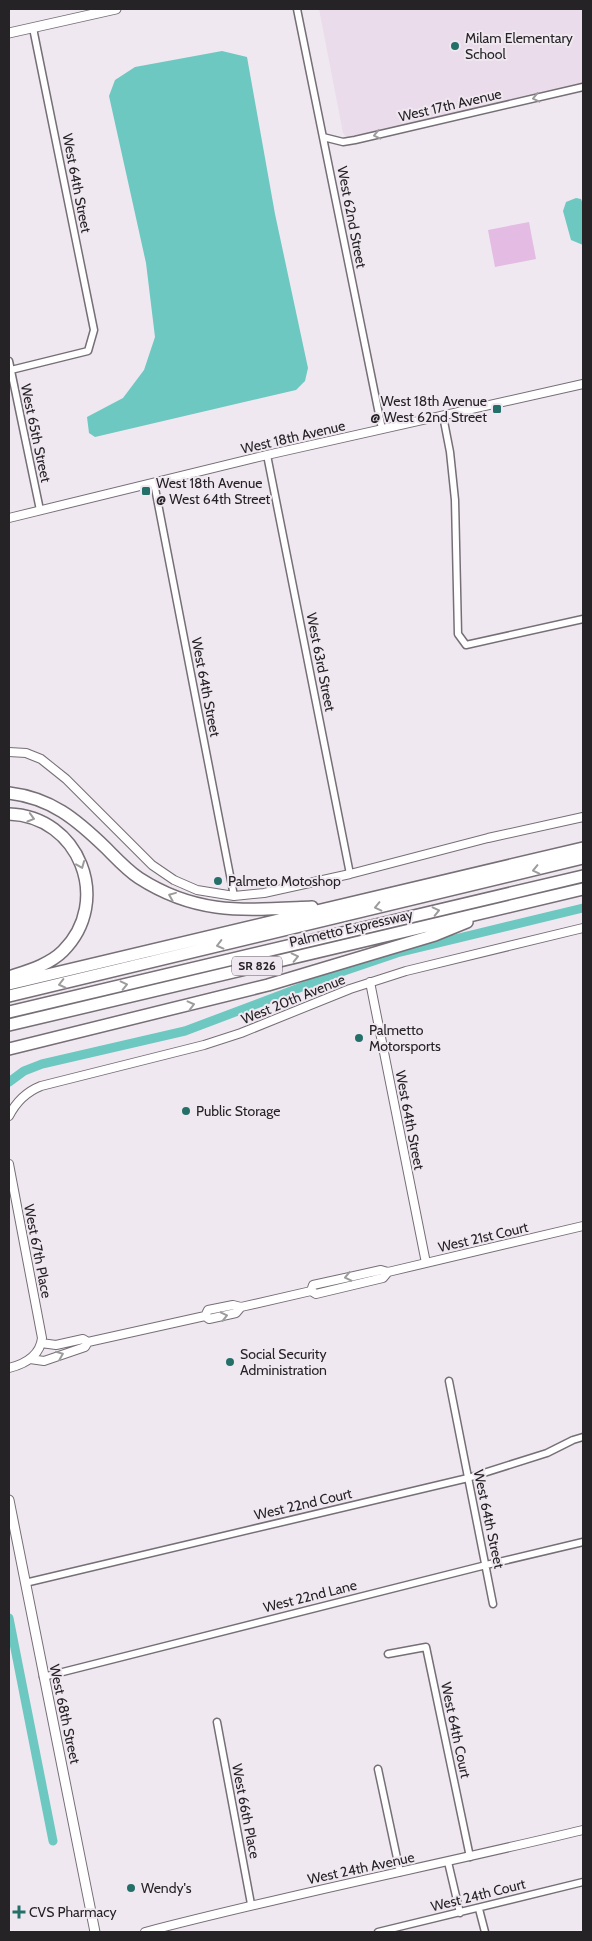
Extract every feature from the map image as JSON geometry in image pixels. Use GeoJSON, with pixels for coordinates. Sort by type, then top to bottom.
{"type":"FeatureCollection","features":[{"type":"Feature","properties":{"kind":"highway"},"geometry":{"type":"LineString","coordinates":[[9,793],[39,800],[70,815],[138,878],[163,892],[191,903],[217,908],[252,910],[341,906]]}},
{"type":"Feature","properties":{"kind":"highway"},"geometry":{"type":"LineString","coordinates":[[9,814],[35,819],[52,827],[64,838],[75,851],[83,868],[87,886],[86,905],[82,923],[63,952],[48,962],[9,977]]}},
{"type":"Feature","properties":{"kind":"highway","name":"Palmetto Expressway"},"geometry":{"type":"LineString","coordinates":[[9,984],[583,848]]}},
{"type":"Feature","properties":{"kind":"highway"},"geometry":{"type":"LineString","coordinates":[[9,996],[583,858]]}},
{"type":"Feature","properties":{"kind":"highway"},"geometry":{"type":"LineString","coordinates":[[9,1012],[583,876]]}},
{"type":"Feature","properties":{"kind":"highway","name":"Palmetto Expressway"},"geometry":{"type":"LineString","coordinates":[[9,1025],[583,889]]}},
{"type":"Feature","properties":{"kind":"highway"},"geometry":{"type":"LineString","coordinates":[[12,1050],[268,985],[435,935],[506,907]]}},
{"type":"Feature","properties":{"kind":"main road"},"geometry":{"type":"LineString","coordinates":[[9,33],[116,9]]}},
{"type":"Feature","properties":{"kind":"main road","name":"West 68th Street"},"geometry":{"type":"LineString","coordinates":[[9,1500],[95,1932]]}},
{"type":"Feature","properties":{"kind":"street","name":"West 62nd Street"},"geometry":{"type":"LineString","coordinates":[[297,9],[382,429]]}},
{"type":"Feature","properties":{"kind":"street","name":"West 64th Street"},"geometry":{"type":"LineString","coordinates":[[11,370],[88,351],[94,330],[33,28]]}},
{"type":"Feature","properties":{"kind":"street","name":"West 17th Avenue"},"geometry":{"type":"LineString","coordinates":[[323,137],[343,142],[355,140],[583,87]]}},
{"type":"Feature","properties":{"kind":"street","name":"West 65th Street"},"geometry":{"type":"LineString","coordinates":[[9,361],[40,510]]}},
{"type":"Feature","properties":{"kind":"street","name":"West 18th Avenue"},"geometry":{"type":"LineString","coordinates":[[9,518],[382,429],[583,384]]}},
{"type":"Feature","properties":{"kind":"street"},"geometry":{"type":"LineString","coordinates":[[443,416],[450,452],[455,500],[458,634],[466,645],[583,619]]}},
{"type":"Feature","properties":{"kind":"street","name":"West 63rd Street"},"geometry":{"type":"LineString","coordinates":[[268,456],[350,874]]}},
{"type":"Feature","properties":{"kind":"street","name":"West 64th Street"},"geometry":{"type":"LineString","coordinates":[[154,483],[234,896]]}},
{"type":"Feature","properties":{"kind":"street"},"geometry":{"type":"LineString","coordinates":[[9,752],[26,753],[41,759],[66,780],[152,865],[174,880],[197,890],[234,896],[264,893],[350,874],[488,838],[583,817]]}},
{"type":"Feature","properties":{"kind":"street","name":"West 20th Avenue"},"geometry":{"type":"LineString","coordinates":[[9,1116],[17,1103],[28,1092],[41,1086],[204,1045],[370,982],[413,969],[583,928]]}},
{"type":"Feature","properties":{"kind":"street","name":"West 64th Street"},"geometry":{"type":"LineString","coordinates":[[370,982],[426,1263]]}},
{"type":"Feature","properties":{"kind":"street","name":"West 67th Place"},"geometry":{"type":"LineString","coordinates":[[9,1164],[42,1333],[42,1343]]}},
{"type":"Feature","properties":{"kind":"street","name":"West 21st Court"},"geometry":{"type":"LineString","coordinates":[[9,1368],[30,1359],[38,1353],[42,1343],[56,1345],[83,1339],[88,1342],[205,1316],[208,1310],[233,1305],[241,1307],[311,1290],[313,1286],[333,1281],[381,1270],[388,1272],[583,1226]]}},
{"type":"Feature","properties":{"kind":"street","name":"West 21st Court"},"geometry":{"type":"LineString","coordinates":[[30,1359],[44,1361],[85,1347],[88,1342]]}},
{"type":"Feature","properties":{"kind":"street","name":"West 64th Street"},"geometry":{"type":"LineString","coordinates":[[449,1381],[493,1604]]}},
{"type":"Feature","properties":{"kind":"street","name":"West 22nd Court"},"geometry":{"type":"LineString","coordinates":[[25,1584],[468,1478],[547,1454],[573,1440],[583,1437]]}},
{"type":"Feature","properties":{"kind":"street","name":"West 22nd Lane"},"geometry":{"type":"LineString","coordinates":[[43,1677],[583,1542]]}},
{"type":"Feature","properties":{"kind":"street","name":"West 64th Court"},"geometry":{"type":"LineString","coordinates":[[388,1654],[426,1646],[470,1857]]}},
{"type":"Feature","properties":{"kind":"street","name":"West 66th Place"},"geometry":{"type":"LineString","coordinates":[[217,1722],[251,1904]]}},
{"type":"Feature","properties":{"kind":"street"},"geometry":{"type":"LineString","coordinates":[[378,1768],[400,1872]]}},
{"type":"Feature","properties":{"kind":"street","name":"West 24th Avenue"},"geometry":{"type":"LineString","coordinates":[[145,1932],[251,1904],[448,1862],[583,1830]]}},
{"type":"Feature","properties":{"kind":"street"},"geometry":{"type":"LineString","coordinates":[[448,1862],[460,1913]]}},
{"type":"Feature","properties":{"kind":"street","name":"West 24th Court"},"geometry":{"type":"LineString","coordinates":[[378,1932],[479,1909],[583,1882]]}},
{"type":"Feature","properties":{"kind":"street"},"geometry":{"type":"LineString","coordinates":[[479,1909],[485,1932]]}},
{"type":"Feature","properties":{"kind":"shaded area","name":"Milam Elementary School"},"geometry":{"type":"Polygon","coordinates":[[[319,9],[583,9],[583,83],[346,137],[343,133],[319,9]]]}},
{"type":"Feature","properties":{"kind":"shaded area"},"geometry":{"type":"Polygon","coordinates":[[[222,51],[247,57],[275,214],[308,368],[305,381],[296,390],[95,437],[89,433],[87,417],[123,398],[144,370],[155,337],[146,263],[109,96],[115,80],[135,67],[222,51]]]}},
{"type":"Feature","properties":{"kind":"shaded area"},"geometry":{"type":"Polygon","coordinates":[[[576,198],[581,199],[583,204],[583,245],[571,240],[563,211],[566,202],[576,198]]]}},
{"type":"Feature","properties":{"kind":"shaded area"},"geometry":{"type":"Polygon","coordinates":[[[529,222],[536,259],[495,267],[488,230],[529,222]]]}},
{"type":"Feature","properties":{"kind":"waterway"},"geometry":{"type":"LineString","coordinates":[[9,1082],[24,1071],[42,1064],[185,1031],[397,953],[583,908]]}},
{"type":"Feature","properties":{"kind":"waterway"},"geometry":{"type":"LineString","coordinates":[[9,1618],[53,1841]]}},
{"type":"Feature","properties":{"kind":"place","name":"Milam Elementary School"},"geometry":{"type":"Point","coordinates":[455,46]}},
{"type":"Feature","properties":{"kind":"place","name":"West 18th Avenue @ West 62nd Street"},"geometry":{"type":"Point","coordinates":[497,409]}},
{"type":"Feature","properties":{"kind":"place","name":"West 18th Avenue @ West 64th Street"},"geometry":{"type":"Point","coordinates":[146,491]}},
{"type":"Feature","properties":{"kind":"place","name":"Palmeto Motoshop"},"geometry":{"type":"Point","coordinates":[218,881]}},
{"type":"Feature","properties":{"kind":"place","name":"Palmetto Motorsports"},"geometry":{"type":"Point","coordinates":[359,1038]}},
{"type":"Feature","properties":{"kind":"place","name":"Public Storage"},"geometry":{"type":"Point","coordinates":[186,1111]}},
{"type":"Feature","properties":{"kind":"place","name":"Social Security Administration"},"geometry":{"type":"Point","coordinates":[230,1362]}},
{"type":"Feature","properties":{"kind":"place","name":"Wendy's"},"geometry":{"type":"Point","coordinates":[131,1888]}},
{"type":"Feature","properties":{"kind":"place","name":"CVS Pharmacy"},"geometry":{"type":"Point","coordinates":[19,1912]}}]}
